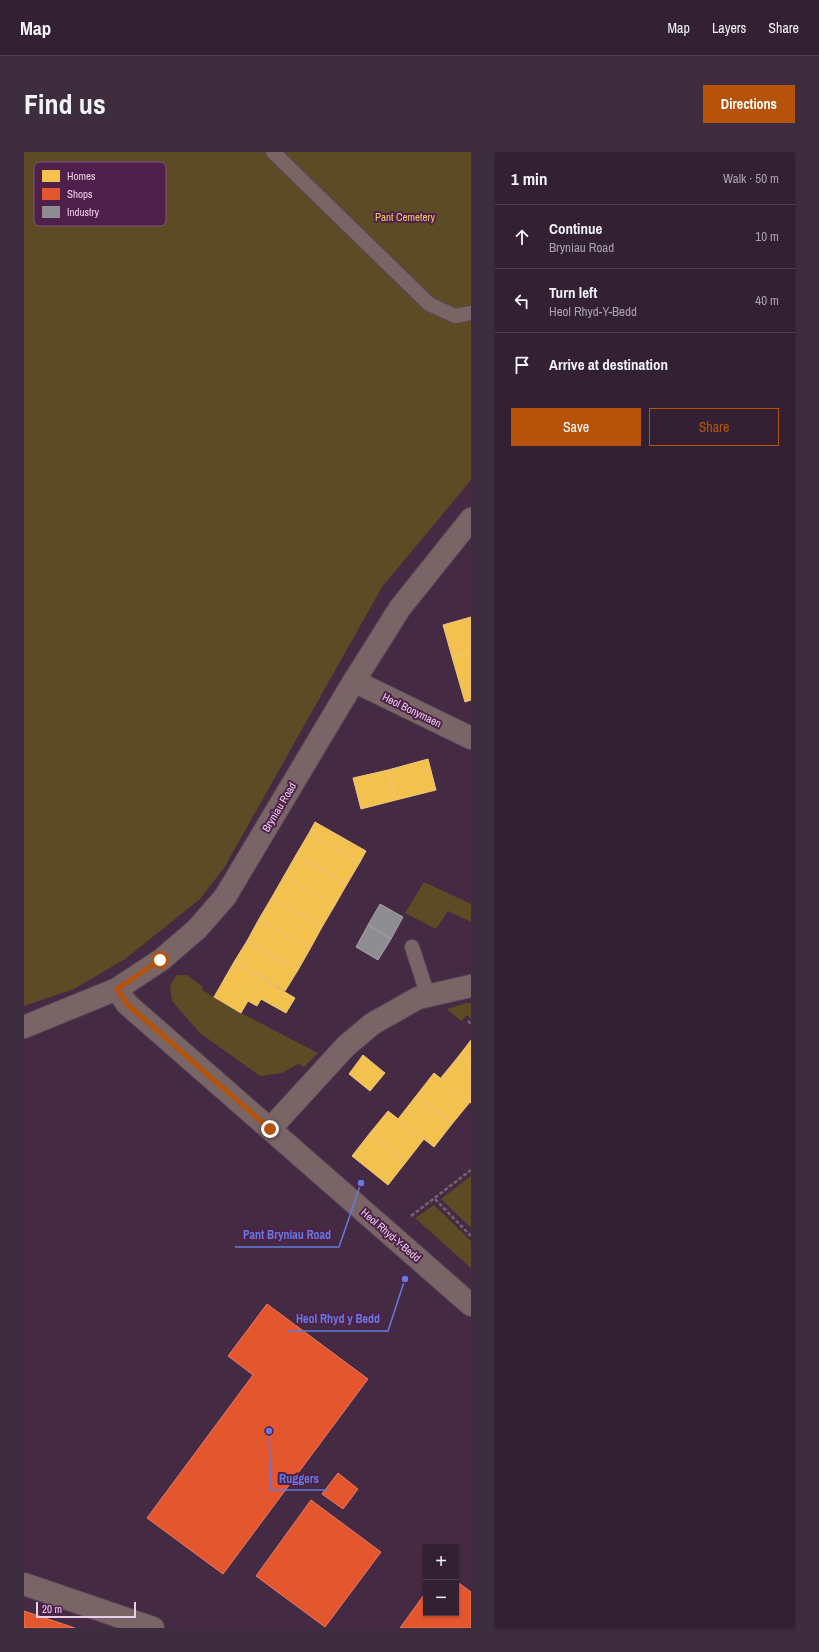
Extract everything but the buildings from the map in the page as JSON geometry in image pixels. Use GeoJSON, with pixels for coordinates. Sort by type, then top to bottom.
{"type":"FeatureCollection","features":[{"type":"Feature","properties":{"kind":"street","name":"Bryniau Road"},"geometry":{"type":"LineString","coordinates":[[24,1027],[117,989],[160,960],[197,929],[225,897],[354,681],[400,608],[471,519]]}},
{"type":"Feature","properties":{"kind":"street","name":"Heol Bonymaen"},"geometry":{"type":"LineString","coordinates":[[354,681],[471,738]]}},
{"type":"Feature","properties":{"kind":"street"},"geometry":{"type":"LineString","coordinates":[[270,1129],[346,1046],[372,1024],[418,998],[471,986]]}},
{"type":"Feature","properties":{"kind":"street","name":"Heol Rhyd-Y-Bedd"},"geometry":{"type":"LineString","coordinates":[[117,989],[127,1004],[471,1305]]}},
{"type":"Feature","properties":{"kind":"street"},"geometry":{"type":"LineString","coordinates":[[24,1584],[153,1628]]}},
{"type":"Feature","properties":{"kind":"lane"},"geometry":{"type":"LineString","coordinates":[[273,152],[429,304],[455,316],[471,313]]}},
{"type":"Feature","properties":{"kind":"lane"},"geometry":{"type":"LineString","coordinates":[[412,947],[428,996]]}},
{"type":"Feature","properties":{"kind":"path","name":"Heol Rhyd-Y-Bedd"},"geometry":{"type":"LineString","coordinates":[[406,1220],[471,1170]]}},
{"type":"Feature","properties":{"kind":"path"},"geometry":{"type":"LineString","coordinates":[[435,1199],[471,1236]]}},
{"type":"Feature","properties":{"kind":"green space","name":"Pant Cemetery"},"geometry":{"type":"Polygon","coordinates":[[[24,152],[471,152],[471,480],[382,587],[224,868],[200,899],[125,959],[74,989],[24,1006],[24,152]]]}},
{"type":"Feature","properties":{"kind":"green space"},"geometry":{"type":"Polygon","coordinates":[[[424,882],[471,904],[471,922],[448,911],[436,929],[405,913],[424,882]]]}},
{"type":"Feature","properties":{"kind":"green space"},"geometry":{"type":"Polygon","coordinates":[[[177,975],[187,975],[203,987],[202,990],[241,1013],[318,1053],[304,1067],[298,1064],[282,1073],[260,1076],[200,1033],[172,1001],[170,985],[177,975]]]}},
{"type":"Feature","properties":{"kind":"green space"},"geometry":{"type":"Polygon","coordinates":[[[466,1003],[471,1003],[471,1019],[467,1015],[461,1021],[447,1009],[466,1003]]]}},
{"type":"Feature","properties":{"kind":"green space"},"geometry":{"type":"Polygon","coordinates":[[[471,1176],[471,1228],[441,1199],[471,1176]]]}},
{"type":"Feature","properties":{"kind":"green space"},"geometry":{"type":"Polygon","coordinates":[[[434,1205],[471,1241],[471,1268],[415,1218],[434,1205]]]}},
{"type":"Feature","properties":{"kind":"place","name":"Pant Bryniau Road"},"geometry":{"type":"Point","coordinates":[361,1183]}},
{"type":"Feature","properties":{"kind":"place","name":"Heol Rhyd y Bedd"},"geometry":{"type":"Point","coordinates":[405,1279]}},
{"type":"Feature","properties":{"kind":"place","name":"Ruggers"},"geometry":{"type":"Point","coordinates":[269,1431]}},
{"type":"Feature","properties":{"kind":"route"},"geometry":{"type":"LineString","coordinates":[[160,960],[117,989],[127,1004],[270,1129]]}}]}
